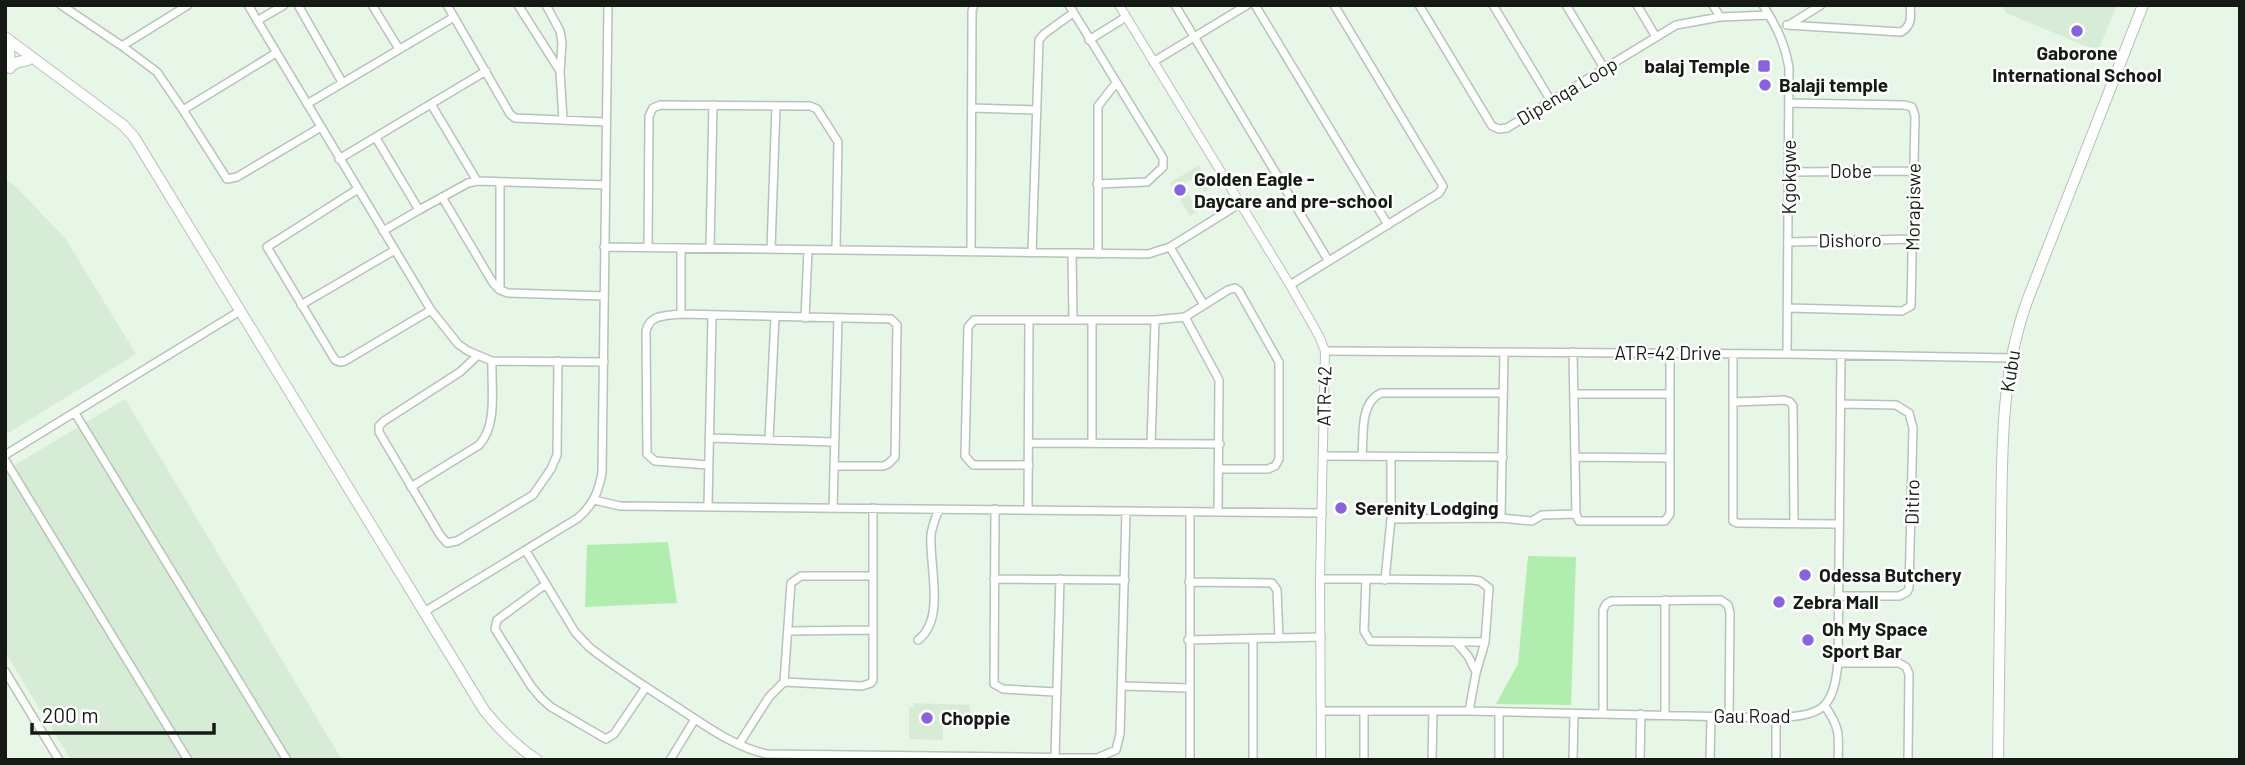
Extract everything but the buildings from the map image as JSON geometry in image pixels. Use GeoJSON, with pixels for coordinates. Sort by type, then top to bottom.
{"type":"FeatureCollection","features":[{"type":"Feature","properties":{"kind":"main road","name":"Kubu"},"geometry":{"type":"LineString","coordinates":[[1998,760],[2002,448],[2007,384],[2022,313],[2143,5]]}},
{"type":"Feature","properties":{"kind":"main road"},"geometry":{"type":"LineString","coordinates":[[6,43],[10,67],[28,60]]}},
{"type":"Feature","properties":{"kind":"main road"},"geometry":{"type":"LineString","coordinates":[[6,43],[56,80],[64,82]]}},
{"type":"Feature","properties":{"kind":"main road"},"geometry":{"type":"LineString","coordinates":[[6,43],[58,75],[134,136],[484,710],[499,730],[537,760]]}},
{"type":"Feature","properties":{"kind":"street"},"geometry":{"type":"LineString","coordinates":[[61,5],[157,72],[227,179],[237,177],[321,127]]}},
{"type":"Feature","properties":{"kind":"street"},"geometry":{"type":"LineString","coordinates":[[122,46],[188,5]]}},
{"type":"Feature","properties":{"kind":"street"},"geometry":{"type":"LineString","coordinates":[[248,5],[431,310],[458,344],[477,356],[492,361],[604,362]]}},
{"type":"Feature","properties":{"kind":"street"},"geometry":{"type":"LineString","coordinates":[[257,21],[284,5]]}},
{"type":"Feature","properties":{"kind":"street"},"geometry":{"type":"LineString","coordinates":[[298,5],[342,82]]}},
{"type":"Feature","properties":{"kind":"street"},"geometry":{"type":"LineString","coordinates":[[372,5],[399,49]]}},
{"type":"Feature","properties":{"kind":"street"},"geometry":{"type":"LineString","coordinates":[[447,5],[510,114],[515,118],[606,122]]}},
{"type":"Feature","properties":{"kind":"street"},"geometry":{"type":"LineString","coordinates":[[517,5],[560,72]]}},
{"type":"Feature","properties":{"kind":"street"},"geometry":{"type":"LineString","coordinates":[[546,5],[560,31],[562,43],[560,72],[564,120]]}},
{"type":"Feature","properties":{"kind":"street"},"geometry":{"type":"LineString","coordinates":[[424,612],[578,518],[594,500],[602,473],[608,5]]}},
{"type":"Feature","properties":{"kind":"street"},"geometry":{"type":"LineString","coordinates":[[971,252],[974,5]]}},
{"type":"Feature","properties":{"kind":"street"},"geometry":{"type":"LineString","coordinates":[[1069,5],[1163,158],[1163,167],[1147,182],[1097,184]]}},
{"type":"Feature","properties":{"kind":"street","name":"ATR-42"},"geometry":{"type":"LineString","coordinates":[[1119,5],[1290,285],[1325,351],[1320,579],[1321,760]]}},
{"type":"Feature","properties":{"kind":"street"},"geometry":{"type":"LineString","coordinates":[[1175,5],[1328,260]]}},
{"type":"Feature","properties":{"kind":"street"},"geometry":{"type":"LineString","coordinates":[[1153,62],[1247,5]]}},
{"type":"Feature","properties":{"kind":"street"},"geometry":{"type":"LineString","coordinates":[[1255,5],[1388,225]]}},
{"type":"Feature","properties":{"kind":"street"},"geometry":{"type":"LineString","coordinates":[[1290,285],[1439,194],[1442,189],[1442,182],[1334,5]]}},
{"type":"Feature","properties":{"kind":"street","name":"Dipenqa Loop"},"geometry":{"type":"LineString","coordinates":[[1419,5],[1493,126],[1499,129],[1507,128],[1685,22],[1769,15]]}},
{"type":"Feature","properties":{"kind":"street"},"geometry":{"type":"LineString","coordinates":[[1493,5],[1551,101]]}},
{"type":"Feature","properties":{"kind":"street"},"geometry":{"type":"LineString","coordinates":[[1566,5],[1604,68]]}},
{"type":"Feature","properties":{"kind":"street"},"geometry":{"type":"LineString","coordinates":[[1637,5],[1656,37]]}},
{"type":"Feature","properties":{"kind":"street"},"geometry":{"type":"LineString","coordinates":[[1713,5],[1720,17]]}},
{"type":"Feature","properties":{"kind":"street","name":"Kgokgwe"},"geometry":{"type":"LineString","coordinates":[[1763,5],[1779,31],[1788,60],[1787,354]]}},
{"type":"Feature","properties":{"kind":"street"},"geometry":{"type":"LineString","coordinates":[[1779,31],[1821,5]]}},
{"type":"Feature","properties":{"kind":"street"},"geometry":{"type":"LineString","coordinates":[[1787,26],[1901,32],[1907,29],[1911,21],[1910,5]]}},
{"type":"Feature","properties":{"kind":"street"},"geometry":{"type":"LineString","coordinates":[[1032,253],[1039,40],[1073,13]]}},
{"type":"Feature","properties":{"kind":"street"},"geometry":{"type":"LineString","coordinates":[[307,104],[454,17]]}},
{"type":"Feature","properties":{"kind":"street"},"geometry":{"type":"LineString","coordinates":[[1089,40],[1126,17]]}},
{"type":"Feature","properties":{"kind":"street"},"geometry":{"type":"LineString","coordinates":[[183,110],[276,53]]}},
{"type":"Feature","properties":{"kind":"street"},"geometry":{"type":"LineString","coordinates":[[340,159],[486,71]]}},
{"type":"Feature","properties":{"kind":"street"},"geometry":{"type":"LineString","coordinates":[[1098,254],[1098,106],[1116,83]]}},
{"type":"Feature","properties":{"kind":"street","name":"Morapiswe"},"geometry":{"type":"LineString","coordinates":[[1788,308],[1905,310],[1911,306],[1915,116],[1912,107],[1904,104],[1789,103]]}},
{"type":"Feature","properties":{"kind":"street"},"geometry":{"type":"LineString","coordinates":[[431,104],[477,181]]}},
{"type":"Feature","properties":{"kind":"street"},"geometry":{"type":"LineString","coordinates":[[648,248],[649,116],[653,108],[660,105],[713,105],[814,107],[837,138],[836,250]]}},
{"type":"Feature","properties":{"kind":"street"},"geometry":{"type":"LineString","coordinates":[[710,248],[713,105]]}},
{"type":"Feature","properties":{"kind":"street"},"geometry":{"type":"LineString","coordinates":[[772,249],[776,106]]}},
{"type":"Feature","properties":{"kind":"street"},"geometry":{"type":"LineString","coordinates":[[973,108],[1037,110]]}},
{"type":"Feature","properties":{"kind":"street"},"geometry":{"type":"LineString","coordinates":[[376,138],[419,210]]}},
{"type":"Feature","properties":{"kind":"street","name":"Dobe"},"geometry":{"type":"LineString","coordinates":[[1788,172],[1914,171]]}},
{"type":"Feature","properties":{"kind":"street"},"geometry":{"type":"LineString","coordinates":[[383,231],[468,183],[477,181],[605,185]]}},
{"type":"Feature","properties":{"kind":"street"},"geometry":{"type":"LineString","coordinates":[[500,183],[500,290]]}},
{"type":"Feature","properties":{"kind":"street"},"geometry":{"type":"LineString","coordinates":[[358,190],[267,247],[301,305],[335,360],[340,362],[431,310]]}},
{"type":"Feature","properties":{"kind":"street"},"geometry":{"type":"LineString","coordinates":[[442,197],[487,274],[500,290],[508,293],[604,296]]}},
{"type":"Feature","properties":{"kind":"street"},"geometry":{"type":"LineString","coordinates":[[604,247],[1148,254],[1170,247],[1239,204]]}},
{"type":"Feature","properties":{"kind":"street","name":"Dishoro"},"geometry":{"type":"LineString","coordinates":[[1789,242],[1912,239]]}},
{"type":"Feature","properties":{"kind":"street"},"geometry":{"type":"LineString","coordinates":[[1170,247],[1204,305]]}},
{"type":"Feature","properties":{"kind":"street"},"geometry":{"type":"LineString","coordinates":[[681,248],[681,314]]}},
{"type":"Feature","properties":{"kind":"street"},"geometry":{"type":"LineString","coordinates":[[301,305],[395,250]]}},
{"type":"Feature","properties":{"kind":"street"},"geometry":{"type":"LineString","coordinates":[[806,318],[808,250]]}},
{"type":"Feature","properties":{"kind":"street"},"geometry":{"type":"LineString","coordinates":[[1072,253],[1073,320]]}},
{"type":"Feature","properties":{"kind":"street"},"geometry":{"type":"LineString","coordinates":[[1029,465],[973,465],[965,456],[969,325],[974,320],[1092,321],[1185,317],[1235,288],[1240,291],[1275,353],[1280,368],[1279,459],[1268,469],[1219,469]]}},
{"type":"Feature","properties":{"kind":"street"},"geometry":{"type":"LineString","coordinates":[[188,760],[5,457],[240,311]]}},
{"type":"Feature","properties":{"kind":"street"},"geometry":{"type":"LineString","coordinates":[[708,465],[656,461],[647,454],[648,323],[656,317],[681,314],[886,318],[895,321],[895,457],[883,466],[835,466]]}},
{"type":"Feature","properties":{"kind":"street"},"geometry":{"type":"LineString","coordinates":[[708,506],[712,316]]}},
{"type":"Feature","properties":{"kind":"street"},"geometry":{"type":"LineString","coordinates":[[769,440],[775,317]]}},
{"type":"Feature","properties":{"kind":"street"},"geometry":{"type":"LineString","coordinates":[[1185,317],[1219,380],[1217,512]]}},
{"type":"Feature","properties":{"kind":"street"},"geometry":{"type":"LineString","coordinates":[[833,508],[838,318]]}},
{"type":"Feature","properties":{"kind":"street"},"geometry":{"type":"LineString","coordinates":[[1028,509],[1029,320]]}},
{"type":"Feature","properties":{"kind":"street"},"geometry":{"type":"LineString","coordinates":[[1151,444],[1155,320]]}},
{"type":"Feature","properties":{"kind":"street"},"geometry":{"type":"LineString","coordinates":[[1092,321],[1092,443]]}},
{"type":"Feature","properties":{"kind":"street","name":"ATR-42 Drive"},"geometry":{"type":"LineString","coordinates":[[1325,351],[2012,358]]}},
{"type":"Feature","properties":{"kind":"street"},"geometry":{"type":"LineString","coordinates":[[1501,519],[1504,352]]}},
{"type":"Feature","properties":{"kind":"street"},"geometry":{"type":"LineString","coordinates":[[1573,352],[1576,514],[1579,521],[1665,521],[1670,514],[1670,354]]}},
{"type":"Feature","properties":{"kind":"street"},"geometry":{"type":"LineString","coordinates":[[1733,354],[1733,521],[1839,524]]}},
{"type":"Feature","properties":{"kind":"street"},"geometry":{"type":"LineString","coordinates":[[1838,760],[1839,732],[1825,706],[1832,696],[1838,663],[1841,355]]}},
{"type":"Feature","properties":{"kind":"street"},"geometry":{"type":"LineString","coordinates":[[477,356],[460,372],[379,426],[379,432],[447,543],[457,541],[533,495],[543,483],[557,455],[558,362]]}},
{"type":"Feature","properties":{"kind":"street"},"geometry":{"type":"LineString","coordinates":[[411,487],[479,445],[486,437],[490,426],[492,361]]}},
{"type":"Feature","properties":{"kind":"street"},"geometry":{"type":"LineString","coordinates":[[1362,456],[1367,406],[1376,395],[1503,393]]}},
{"type":"Feature","properties":{"kind":"street"},"geometry":{"type":"LineString","coordinates":[[1574,394],[1670,394]]}},
{"type":"Feature","properties":{"kind":"street"},"geometry":{"type":"LineString","coordinates":[[1733,402],[1784,400],[1793,406],[1794,523]]}},
{"type":"Feature","properties":{"kind":"street","name":"Ditiro"},"geometry":{"type":"LineString","coordinates":[[1838,596],[1899,596],[1907,592],[1910,583],[1913,428],[1909,413],[1896,405],[1841,404]]}},
{"type":"Feature","properties":{"kind":"street"},"geometry":{"type":"LineString","coordinates":[[75,413],[287,760]]}},
{"type":"Feature","properties":{"kind":"street"},"geometry":{"type":"LineString","coordinates":[[709,438],[835,442]]}},
{"type":"Feature","properties":{"kind":"street"},"geometry":{"type":"LineString","coordinates":[[1030,443],[1220,444]]}},
{"type":"Feature","properties":{"kind":"street"},"geometry":{"type":"LineString","coordinates":[[1324,456],[1503,457]]}},
{"type":"Feature","properties":{"kind":"street"},"geometry":{"type":"LineString","coordinates":[[1385,580],[1391,519],[1391,457]]}},
{"type":"Feature","properties":{"kind":"street"},"geometry":{"type":"LineString","coordinates":[[1575,457],[1670,458]]}},
{"type":"Feature","properties":{"kind":"street"},"geometry":{"type":"LineString","coordinates":[[594,500],[620,506],[1322,513]]}},
{"type":"Feature","properties":{"kind":"street"},"geometry":{"type":"LineString","coordinates":[[784,682],[862,687],[871,683],[874,673],[873,508]]}},
{"type":"Feature","properties":{"kind":"street"},"geometry":{"type":"LineString","coordinates":[[918,640],[926,634],[933,614],[931,532],[939,509]]}},
{"type":"Feature","properties":{"kind":"street"},"geometry":{"type":"LineString","coordinates":[[995,509],[994,684],[1003,689],[1055,692]]}},
{"type":"Feature","properties":{"kind":"street"},"geometry":{"type":"LineString","coordinates":[[1121,760],[1116,750],[1120,734],[1126,512]]}},
{"type":"Feature","properties":{"kind":"street"},"geometry":{"type":"LineString","coordinates":[[1189,760],[1190,512]]}},
{"type":"Feature","properties":{"kind":"street"},"geometry":{"type":"LineString","coordinates":[[1391,519],[1532,521],[1543,515],[1576,514]]}},
{"type":"Feature","properties":{"kind":"street"},"geometry":{"type":"LineString","coordinates":[[526,551],[582,641],[695,719],[739,744],[767,754],[882,758],[1097,758],[1116,750]]}},
{"type":"Feature","properties":{"kind":"street"},"geometry":{"type":"LineString","coordinates":[[739,744],[769,697],[784,682],[790,586],[797,577],[872,576]]}},
{"type":"Feature","properties":{"kind":"street"},"geometry":{"type":"LineString","coordinates":[[994,579],[1125,580]]}},
{"type":"Feature","properties":{"kind":"street"},"geometry":{"type":"LineString","coordinates":[[1055,757],[1060,579]]}},
{"type":"Feature","properties":{"kind":"street"},"geometry":{"type":"LineString","coordinates":[[1320,579],[1472,580],[1485,584],[1489,589],[1485,642],[1469,711]]}},
{"type":"Feature","properties":{"kind":"street"},"geometry":{"type":"LineString","coordinates":[[1366,579],[1364,631],[1370,641],[1485,642]]}},
{"type":"Feature","properties":{"kind":"street"},"geometry":{"type":"LineString","coordinates":[[1189,582],[1272,583],[1277,590],[1279,638]]}},
{"type":"Feature","properties":{"kind":"street"},"geometry":{"type":"LineString","coordinates":[[546,584],[495,624],[497,633],[541,698],[551,707],[606,738],[614,734],[646,687]]}},
{"type":"Feature","properties":{"kind":"street"},"geometry":{"type":"LineString","coordinates":[[1665,600],[1665,715]]}},
{"type":"Feature","properties":{"kind":"street"},"geometry":{"type":"LineString","coordinates":[[1603,714],[1603,610],[1606,604],[1611,601],[1721,600],[1728,605],[1730,613],[1729,717]]}},
{"type":"Feature","properties":{"kind":"street"},"geometry":{"type":"LineString","coordinates":[[789,631],[872,630]]}},
{"type":"Feature","properties":{"kind":"street"},"geometry":{"type":"LineString","coordinates":[[1188,640],[1321,637]]}},
{"type":"Feature","properties":{"kind":"street"},"geometry":{"type":"LineString","coordinates":[[1253,639],[1253,760]]}},
{"type":"Feature","properties":{"kind":"street"},"geometry":{"type":"LineString","coordinates":[[1456,642],[1468,656],[1476,673]]}},
{"type":"Feature","properties":{"kind":"street"},"geometry":{"type":"LineString","coordinates":[[1838,663],[1899,663],[1906,667],[1909,674],[1908,760]]}},
{"type":"Feature","properties":{"kind":"street"},"geometry":{"type":"LineString","coordinates":[[5,671],[59,760]]}},
{"type":"Feature","properties":{"kind":"street"},"geometry":{"type":"LineString","coordinates":[[1122,685],[1189,688]]}},
{"type":"Feature","properties":{"kind":"street","name":"Gau Road"},"geometry":{"type":"LineString","coordinates":[[1321,711],[1469,711],[1776,718],[1810,715],[1825,706]]}},
{"type":"Feature","properties":{"kind":"street"},"geometry":{"type":"LineString","coordinates":[[1364,711],[1364,760]]}},
{"type":"Feature","properties":{"kind":"street"},"geometry":{"type":"LineString","coordinates":[[1432,760],[1433,712]]}},
{"type":"Feature","properties":{"kind":"street"},"geometry":{"type":"LineString","coordinates":[[1499,712],[1499,760]]}},
{"type":"Feature","properties":{"kind":"street"},"geometry":{"type":"LineString","coordinates":[[1573,760],[1574,714]]}},
{"type":"Feature","properties":{"kind":"street"},"geometry":{"type":"LineString","coordinates":[[1640,760],[1641,714]]}},
{"type":"Feature","properties":{"kind":"street"},"geometry":{"type":"LineString","coordinates":[[1710,760],[1711,717]]}},
{"type":"Feature","properties":{"kind":"street"},"geometry":{"type":"LineString","coordinates":[[1776,718],[1776,760]]}},
{"type":"Feature","properties":{"kind":"street"},"geometry":{"type":"LineString","coordinates":[[670,760],[695,719]]}},
{"type":"Feature","properties":{"kind":"shaded area","name":"Gaborone International School"},"geometry":{"type":"Polygon","coordinates":[[[2001,5],[2117,5],[2098,51],[2006,13],[2001,5]]]}},
{"type":"Feature","properties":{"kind":"shaded area","name":"Golden Eagle - Daycare and pre-school"},"geometry":{"type":"Polygon","coordinates":[[[1199,165],[1212,187],[1204,192],[1195,178],[1183,185],[1192,201],[1197,198],[1203,208],[1190,216],[1170,183],[1199,165]]]}},
{"type":"Feature","properties":{"kind":"shaded area"},"geometry":{"type":"Polygon","coordinates":[[[5,179],[65,238],[136,354],[5,435],[5,179]]]}},
{"type":"Feature","properties":{"kind":"shaded area"},"geometry":{"type":"Polygon","coordinates":[[[125,399],[342,760],[71,760],[5,652],[5,471],[125,399]]]}},
{"type":"Feature","properties":{"kind":"shaded area"},"geometry":{"type":"Polygon","coordinates":[[[913,703],[970,705],[970,718],[943,718],[943,740],[909,739],[909,707],[913,707],[913,703]]]}},
{"type":"Feature","properties":{"kind":"green space"},"geometry":{"type":"Polygon","coordinates":[[[668,542],[677,603],[585,607],[587,545],[668,542]]]}},
{"type":"Feature","properties":{"kind":"green space"},"geometry":{"type":"Polygon","coordinates":[[[1528,556],[1576,557],[1571,705],[1496,704],[1518,664],[1528,556]]]}},
{"type":"Feature","properties":{"kind":"place","name":"Gaborone International School"},"geometry":{"type":"Point","coordinates":[2077,31]}},
{"type":"Feature","properties":{"kind":"place","name":"balaj Temple"},"geometry":{"type":"Point","coordinates":[1764,66]}},
{"type":"Feature","properties":{"kind":"place","name":"Balaji temple"},"geometry":{"type":"Point","coordinates":[1765,85]}},
{"type":"Feature","properties":{"kind":"place","name":"Golden Eagle - Daycare and pre-school"},"geometry":{"type":"Point","coordinates":[1180,190]}},
{"type":"Feature","properties":{"kind":"place","name":"Serenity Lodging"},"geometry":{"type":"Point","coordinates":[1341,508]}},
{"type":"Feature","properties":{"kind":"place","name":"Odessa Butchery"},"geometry":{"type":"Point","coordinates":[1805,575]}},
{"type":"Feature","properties":{"kind":"place","name":"Zebra Mall"},"geometry":{"type":"Point","coordinates":[1779,602]}},
{"type":"Feature","properties":{"kind":"place","name":"Oh My Space Sport Bar"},"geometry":{"type":"Point","coordinates":[1808,640]}},
{"type":"Feature","properties":{"kind":"place","name":"Choppie"},"geometry":{"type":"Point","coordinates":[927,718]}}]}
